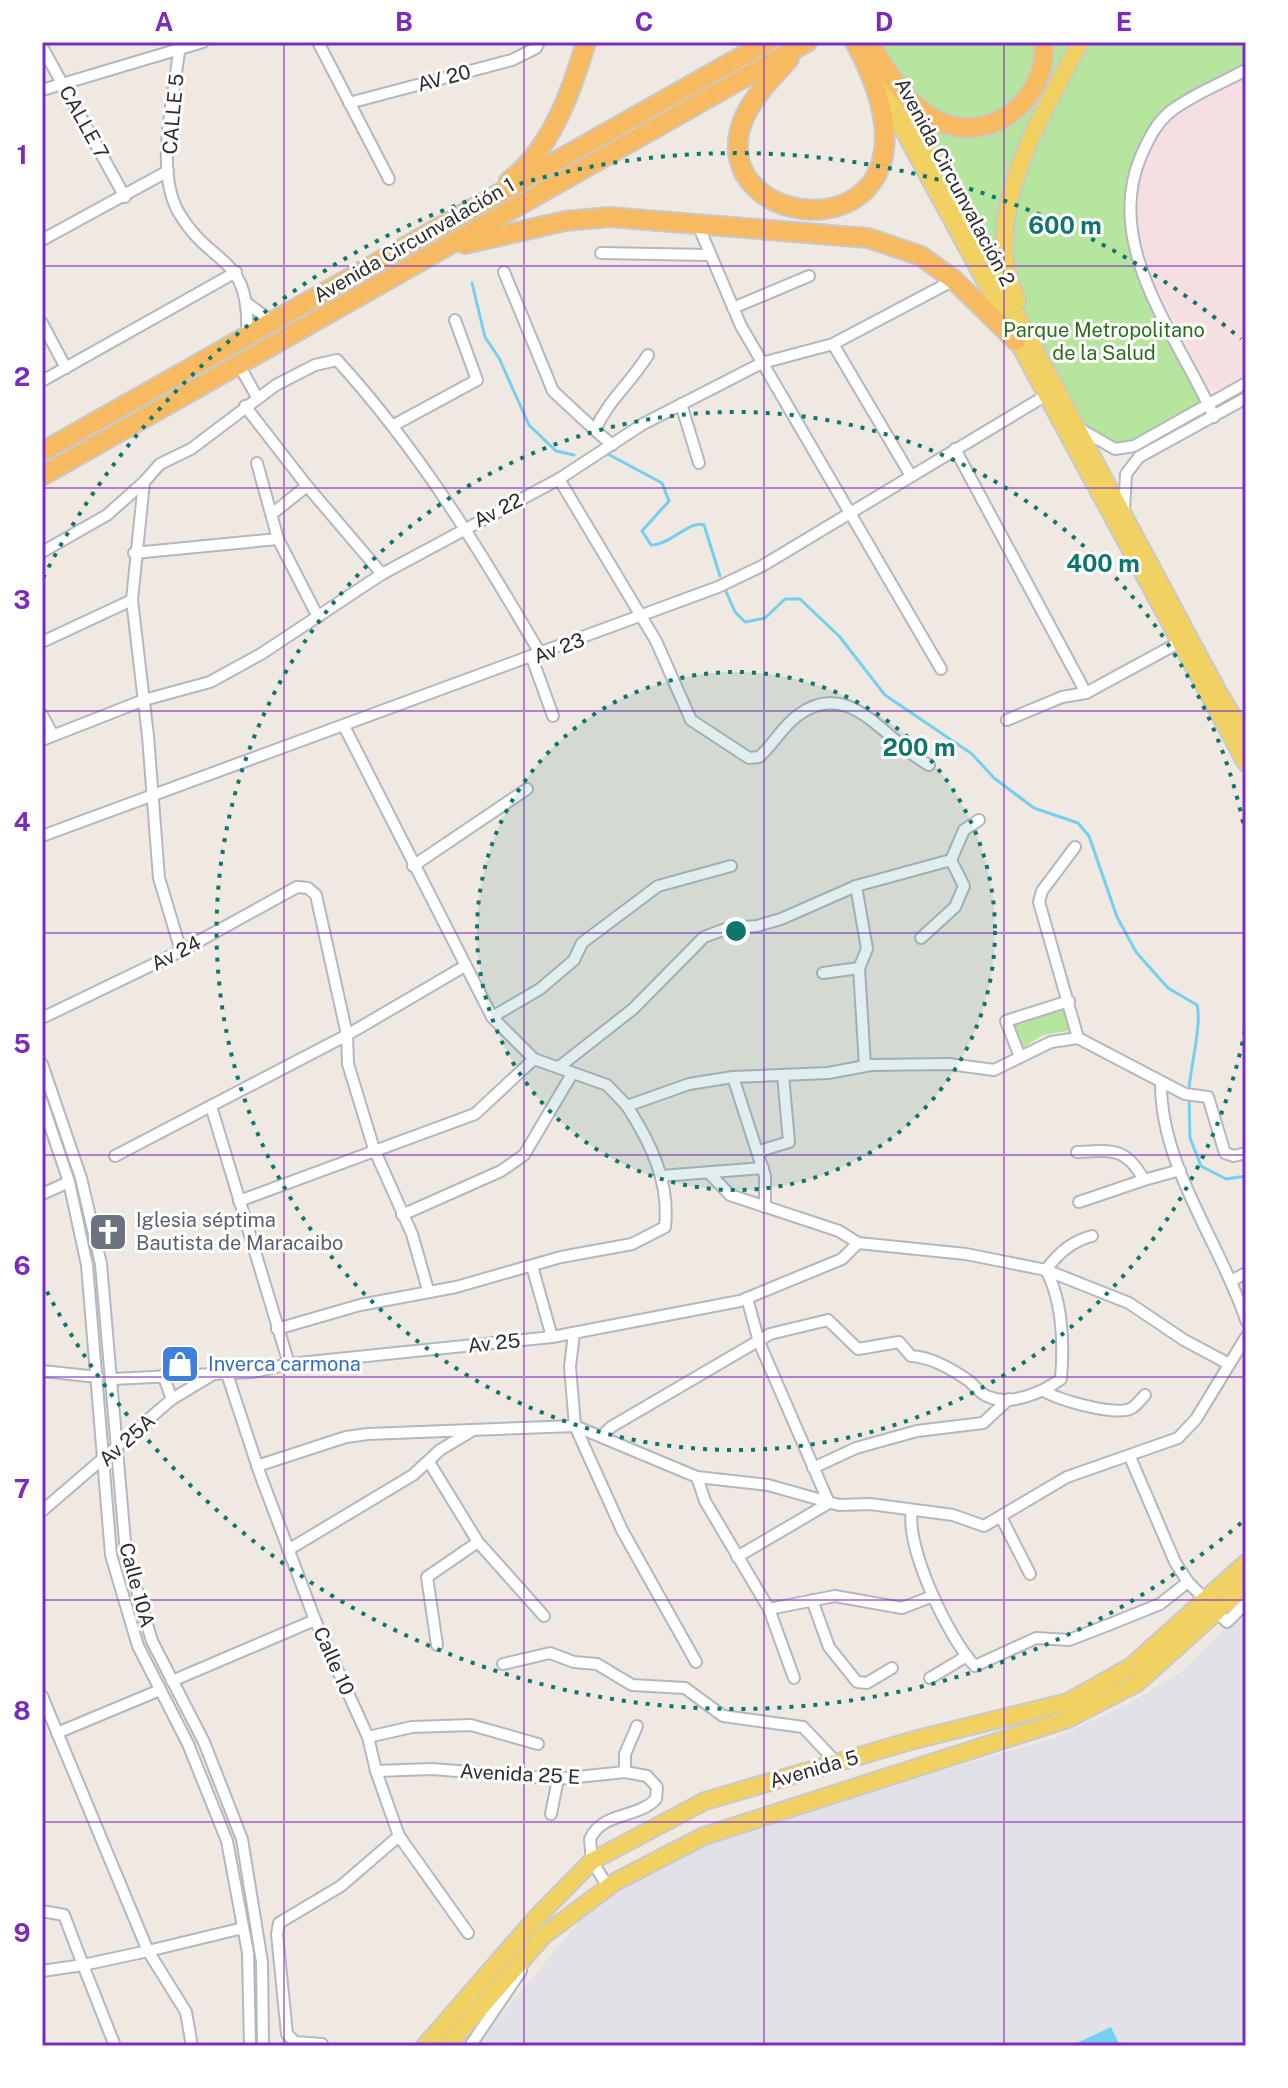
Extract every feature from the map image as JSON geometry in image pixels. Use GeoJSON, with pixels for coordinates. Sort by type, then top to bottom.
{"type":"FeatureCollection","features":[{"type":"Feature","properties":{"kind":"highway"},"geometry":{"type":"LineString","coordinates":[[468,213],[521,172],[551,131],[577,73],[586,42]]}},
{"type":"Feature","properties":{"kind":"highway","name":"Avenida Circunvalación 1"},"geometry":{"type":"LineString","coordinates":[[42,452],[767,42]]}},
{"type":"Feature","properties":{"kind":"highway"},"geometry":{"type":"LineString","coordinates":[[881,77],[921,110],[948,125],[977,128],[1010,115],[1034,91],[1045,56],[1043,42]]}},
{"type":"Feature","properties":{"kind":"highway"},"geometry":{"type":"LineString","coordinates":[[804,44],[764,86],[744,118],[738,145],[746,173],[759,190],[785,207],[811,213],[841,208],[863,193],[880,168],[886,134],[881,77]]}},
{"type":"Feature","properties":{"kind":"highway","name":"Avenida Circunvalación 1"},"geometry":{"type":"LineString","coordinates":[[42,476],[804,44]]}},
{"type":"Feature","properties":{"kind":"highway","name":"Avenida Circunvalación 2"},"geometry":{"type":"LineString","coordinates":[[865,46],[881,77]]}},
{"type":"Feature","properties":{"kind":"highway"},"geometry":{"type":"LineString","coordinates":[[443,249],[565,221],[609,217],[868,238],[921,256],[954,280],[1022,339]]}},
{"type":"Feature","properties":{"kind":"main road"},"geometry":{"type":"LineString","coordinates":[[1022,339],[1005,261],[1008,205],[1028,145],[1080,42]]}},
{"type":"Feature","properties":{"kind":"main road","name":"Avenida Circunvalación 2"},"geometry":{"type":"LineString","coordinates":[[881,77],[1022,339],[1073,422],[1246,738]]}},
{"type":"Feature","properties":{"kind":"main road","name":"Avenida Circunvalación 2"},"geometry":{"type":"LineString","coordinates":[[1022,339],[1045,396],[1246,763]]}},
{"type":"Feature","properties":{"kind":"main road","name":"Avenida 5"},"geometry":{"type":"LineString","coordinates":[[447,2046],[543,1936],[608,1887],[704,1836],[1068,1719],[1137,1683],[1213,1606],[1246,1563]]}},
{"type":"Feature","properties":{"kind":"main road","name":"Avenida 5"},"geometry":{"type":"LineString","coordinates":[[425,2046],[537,1917],[592,1861],[705,1801],[836,1762],[1068,1702],[1132,1666],[1246,1585]]}},
{"type":"Feature","properties":{"kind":"street"},"geometry":{"type":"LineString","coordinates":[[42,90],[180,46],[203,42]]}},
{"type":"Feature","properties":{"kind":"street"},"geometry":{"type":"LineString","coordinates":[[318,42],[389,179]]}},
{"type":"Feature","properties":{"kind":"street","name":"AV 20"},"geometry":{"type":"LineString","coordinates":[[349,103],[512,60],[538,45]]}},
{"type":"Feature","properties":{"kind":"street","name":"CALLE 5"},"geometry":{"type":"LineString","coordinates":[[180,46],[170,113],[168,171],[178,212],[236,272],[248,304]]}},
{"type":"Feature","properties":{"kind":"street","name":"CALLE 7"},"geometry":{"type":"LineString","coordinates":[[42,47],[125,197]]}},
{"type":"Feature","properties":{"kind":"street"},"geometry":{"type":"LineString","coordinates":[[1214,417],[1145,282],[1129,221],[1129,196],[1134,171],[1156,126],[1172,111],[1246,70]]}},
{"type":"Feature","properties":{"kind":"street"},"geometry":{"type":"LineString","coordinates":[[42,240],[168,171]]}},
{"type":"Feature","properties":{"kind":"street"},"geometry":{"type":"LineString","coordinates":[[698,225],[708,255],[762,363],[941,669]]}},
{"type":"Feature","properties":{"kind":"street"},"geometry":{"type":"LineString","coordinates":[[601,253],[708,255]]}},
{"type":"Feature","properties":{"kind":"street"},"geometry":{"type":"LineString","coordinates":[[42,381],[236,272]]}},
{"type":"Feature","properties":{"kind":"street"},"geometry":{"type":"LineString","coordinates":[[504,272],[553,391],[612,445]]}},
{"type":"Feature","properties":{"kind":"street"},"geometry":{"type":"LineString","coordinates":[[733,308],[809,276]]}},
{"type":"Feature","properties":{"kind":"street","name":"Av 22"},"geometry":{"type":"LineString","coordinates":[[47,737],[144,700],[210,682],[382,574],[466,526],[559,479],[681,404],[762,363],[833,344],[954,280]]}},
{"type":"Feature","properties":{"kind":"street"},"geometry":{"type":"LineString","coordinates":[[248,304],[274,323]]}},
{"type":"Feature","properties":{"kind":"street"},"geometry":{"type":"LineString","coordinates":[[247,338],[248,304]]}},
{"type":"Feature","properties":{"kind":"street"},"geometry":{"type":"LineString","coordinates":[[394,425],[477,380],[455,320]]}},
{"type":"Feature","properties":{"kind":"street"},"geometry":{"type":"LineString","coordinates":[[42,323],[66,368]]}},
{"type":"Feature","properties":{"kind":"street"},"geometry":{"type":"LineString","coordinates":[[833,344],[911,476]]}},
{"type":"Feature","properties":{"kind":"street"},"geometry":{"type":"LineString","coordinates":[[595,430],[607,404],[629,386],[648,355]]}},
{"type":"Feature","properties":{"kind":"street"},"geometry":{"type":"LineString","coordinates":[[42,552],[107,515],[160,464],[191,449],[257,397],[315,365],[337,360],[394,425],[466,526],[537,656],[553,716]]}},
{"type":"Feature","properties":{"kind":"street"},"geometry":{"type":"LineString","coordinates":[[239,365],[257,397]]}},
{"type":"Feature","properties":{"kind":"street"},"geometry":{"type":"LineString","coordinates":[[1073,422],[1101,443],[1115,449],[1134,446],[1246,383]]}},
{"type":"Feature","properties":{"kind":"street","name":"Av 23"},"geometry":{"type":"LineString","coordinates":[[42,836],[537,656],[751,571],[1045,396]]}},
{"type":"Feature","properties":{"kind":"street"},"geometry":{"type":"LineString","coordinates":[[1124,517],[1126,474],[1139,457],[1246,398]]}},
{"type":"Feature","properties":{"kind":"street"},"geometry":{"type":"LineString","coordinates":[[681,404],[699,463]]}},
{"type":"Feature","properties":{"kind":"street"},"geometry":{"type":"LineString","coordinates":[[245,406],[307,486],[382,574]]}},
{"type":"Feature","properties":{"kind":"street"},"geometry":{"type":"LineString","coordinates":[[955,449],[1086,693]]}},
{"type":"Feature","properties":{"kind":"street"},"geometry":{"type":"LineString","coordinates":[[257,463],[278,539],[318,617]]}},
{"type":"Feature","properties":{"kind":"street"},"geometry":{"type":"LineString","coordinates":[[559,479],[642,616],[691,720],[749,758],[759,757],[793,718],[815,703],[840,701],[878,726],[906,753],[929,765]]}},
{"type":"Feature","properties":{"kind":"street"},"geometry":{"type":"LineString","coordinates":[[144,482],[134,553],[132,600],[159,878],[181,951]]}},
{"type":"Feature","properties":{"kind":"street"},"geometry":{"type":"LineString","coordinates":[[273,513],[307,486]]}},
{"type":"Feature","properties":{"kind":"street"},"geometry":{"type":"LineString","coordinates":[[134,553],[278,539]]}},
{"type":"Feature","properties":{"kind":"street"},"geometry":{"type":"LineString","coordinates":[[42,642],[132,600]]}},
{"type":"Feature","properties":{"kind":"street"},"geometry":{"type":"LineString","coordinates":[[1007,720],[1062,697],[1086,693],[1178,643]]}},
{"type":"Feature","properties":{"kind":"street"},"geometry":{"type":"LineString","coordinates":[[42,715],[47,737]]}},
{"type":"Feature","properties":{"kind":"street"},"geometry":{"type":"LineString","coordinates":[[277,1329],[428,1290],[456,1287],[596,1249],[632,1244],[665,1227],[667,1205],[661,1176],[652,1149],[627,1106],[607,1085],[534,1059],[492,1017],[344,726]]}},
{"type":"Feature","properties":{"kind":"street"},"geometry":{"type":"LineString","coordinates":[[413,866],[527,789]]}},
{"type":"Feature","properties":{"kind":"street"},"geometry":{"type":"LineString","coordinates":[[921,938],[955,907],[964,886],[951,860],[964,830],[979,820]]}},
{"type":"Feature","properties":{"kind":"street"},"geometry":{"type":"LineString","coordinates":[[1075,847],[1042,891],[1039,902],[1054,964],[1069,1001],[1078,1038]]}},
{"type":"Feature","properties":{"kind":"street"},"geometry":{"type":"LineString","coordinates":[[559,1067],[633,1009],[704,937],[728,928],[757,926],[781,919],[856,886],[951,860]]}},
{"type":"Feature","properties":{"kind":"street"},"geometry":{"type":"LineString","coordinates":[[492,1017],[540,989],[574,960],[582,943],[658,886],[731,866]]}},
{"type":"Feature","properties":{"kind":"street"},"geometry":{"type":"LineString","coordinates":[[856,886],[867,949],[859,968],[865,1066]]}},
{"type":"Feature","properties":{"kind":"street","name":"Av 24"},"geometry":{"type":"LineString","coordinates":[[42,1018],[181,951],[297,887],[308,888],[316,895],[347,1035]]}},
{"type":"Feature","properties":{"kind":"street"},"geometry":{"type":"LineString","coordinates":[[115,1156],[347,1035],[465,966]]}},
{"type":"Feature","properties":{"kind":"street"},"geometry":{"type":"LineString","coordinates":[[823,973],[859,968]]}},
{"type":"Feature","properties":{"kind":"street"},"geometry":{"type":"LineString","coordinates":[[1020,1057],[1006,1021],[1069,1001]]}},
{"type":"Feature","properties":{"kind":"street"},"geometry":{"type":"LineString","coordinates":[[347,1035],[348,1064],[374,1149],[412,1234],[428,1290]]}},
{"type":"Feature","properties":{"kind":"street"},"geometry":{"type":"LineString","coordinates":[[627,1106],[689,1084],[733,1077],[828,1073],[865,1066],[949,1064],[994,1070],[1051,1042],[1078,1038],[1185,1094],[1208,1097],[1225,1153],[1234,1156],[1246,1153]]}},
{"type":"Feature","properties":{"kind":"street"},"geometry":{"type":"LineString","coordinates":[[239,1201],[475,1114],[534,1059]]}},
{"type":"Feature","properties":{"kind":"street","name":"Calle 10A"},"geometry":{"type":"LineString","coordinates":[[42,1064],[81,1178],[101,1264],[126,1554],[152,1641],[204,1742],[242,1839],[262,1962],[263,2046]]}},
{"type":"Feature","properties":{"kind":"street"},"geometry":{"type":"LineString","coordinates":[[402,1215],[501,1171],[524,1155],[572,1074]]}},
{"type":"Feature","properties":{"kind":"street"},"geometry":{"type":"LineString","coordinates":[[759,1151],[789,1142],[783,1075]]}},
{"type":"Feature","properties":{"kind":"street"},"geometry":{"type":"LineString","coordinates":[[733,1077],[759,1151],[765,1207]]}},
{"type":"Feature","properties":{"kind":"street"},"geometry":{"type":"LineString","coordinates":[[1161,1082],[1160,1099],[1180,1170],[1246,1320]]}},
{"type":"Feature","properties":{"kind":"street","name":"Calle 10A"},"geometry":{"type":"LineString","coordinates":[[42,1102],[69,1182],[87,1265],[111,1555],[138,1646],[188,1744],[227,1841],[248,1953],[250,2046]]}},
{"type":"Feature","properties":{"kind":"street"},"geometry":{"type":"LineString","coordinates":[[211,1106],[289,1364]]}},
{"type":"Feature","properties":{"kind":"street"},"geometry":{"type":"LineString","coordinates":[[1077,1152],[1109,1150],[1132,1159],[1144,1180]]}},
{"type":"Feature","properties":{"kind":"street"},"geometry":{"type":"LineString","coordinates":[[661,1176],[763,1168]]}},
{"type":"Feature","properties":{"kind":"street"},"geometry":{"type":"LineString","coordinates":[[1079,1202],[1180,1170]]}},
{"type":"Feature","properties":{"kind":"street"},"geometry":{"type":"LineString","coordinates":[[710,1174],[730,1195],[839,1231],[858,1243],[966,1254],[1046,1270],[1129,1303],[1237,1358]]}},
{"type":"Feature","properties":{"kind":"street"},"geometry":{"type":"LineString","coordinates":[[42,1194],[69,1182]]}},
{"type":"Feature","properties":{"kind":"street"},"geometry":{"type":"LineString","coordinates":[[1046,1270],[1054,1258],[1077,1240],[1092,1236]]}},
{"type":"Feature","properties":{"kind":"street","name":"Av 25"},"geometry":{"type":"LineString","coordinates":[[113,1379],[227,1374],[289,1364],[574,1333],[747,1298],[842,1259],[858,1243]]}},
{"type":"Feature","properties":{"kind":"street"},"geometry":{"type":"LineString","coordinates":[[532,1266],[552,1337]]}},
{"type":"Feature","properties":{"kind":"street"},"geometry":{"type":"LineString","coordinates":[[602,1436],[611,1427],[770,1334],[828,1320],[858,1349],[899,1342],[911,1356],[928,1357],[969,1381],[988,1397],[1009,1399],[1044,1391],[1061,1379],[1063,1357],[1056,1289],[1046,1270]]}},
{"type":"Feature","properties":{"kind":"street"},"geometry":{"type":"LineString","coordinates":[[1231,1281],[1246,1273]]}},
{"type":"Feature","properties":{"kind":"street"},"geometry":{"type":"LineString","coordinates":[[747,1298],[759,1342],[829,1503]]}},
{"type":"Feature","properties":{"kind":"street"},"geometry":{"type":"LineString","coordinates":[[574,1333],[570,1367],[575,1426],[622,1530],[696,1662]]}},
{"type":"Feature","properties":{"kind":"street"},"geometry":{"type":"LineString","coordinates":[[257,1466],[346,1437],[575,1426],[602,1436],[630,1452],[697,1477],[768,1485],[829,1503],[953,1515],[984,1526],[1067,1477],[1178,1438],[1196,1419],[1237,1358],[1246,1337]]}},
{"type":"Feature","properties":{"kind":"street"},"geometry":{"type":"LineString","coordinates":[[42,1371],[98,1377]]}},
{"type":"Feature","properties":{"kind":"street","name":"Av 25A"},"geometry":{"type":"LineString","coordinates":[[42,1511],[172,1399],[215,1373]]}},
{"type":"Feature","properties":{"kind":"street","name":"Calle 10"},"geometry":{"type":"LineString","coordinates":[[227,1374],[257,1466],[315,1620],[368,1737],[376,1771],[399,1836],[468,1933]]}},
{"type":"Feature","properties":{"kind":"street"},"geometry":{"type":"LineString","coordinates":[[163,1375],[172,1399]]}},
{"type":"Feature","properties":{"kind":"street"},"geometry":{"type":"LineString","coordinates":[[1044,1391],[1058,1399],[1120,1411],[1131,1409],[1145,1395]]}},
{"type":"Feature","properties":{"kind":"street"},"geometry":{"type":"LineString","coordinates":[[813,1468],[856,1448],[917,1431],[983,1423],[1009,1399]]}},
{"type":"Feature","properties":{"kind":"street"},"geometry":{"type":"LineString","coordinates":[[288,1550],[429,1462],[440,1450],[473,1430]]}},
{"type":"Feature","properties":{"kind":"street"},"geometry":{"type":"LineString","coordinates":[[1130,1457],[1155,1520],[1188,1582],[1227,1622],[1246,1603]]}},
{"type":"Feature","properties":{"kind":"street"},"geometry":{"type":"LineString","coordinates":[[429,1462],[478,1542],[513,1586],[544,1616]]}},
{"type":"Feature","properties":{"kind":"street"},"geometry":{"type":"LineString","coordinates":[[697,1477],[705,1501],[769,1609],[794,1678]]}},
{"type":"Feature","properties":{"kind":"street"},"geometry":{"type":"LineString","coordinates":[[737,1557],[829,1503]]}},
{"type":"Feature","properties":{"kind":"street"},"geometry":{"type":"LineString","coordinates":[[912,1510],[910,1522],[915,1550],[933,1596],[967,1656],[978,1667],[1036,1638],[1069,1640],[1160,1604],[1188,1582]]}},
{"type":"Feature","properties":{"kind":"street"},"geometry":{"type":"LineString","coordinates":[[1001,1517],[1030,1574]]}},
{"type":"Feature","properties":{"kind":"street"},"geometry":{"type":"LineString","coordinates":[[437,1645],[427,1577],[478,1542]]}},
{"type":"Feature","properties":{"kind":"street"},"geometry":{"type":"LineString","coordinates":[[769,1609],[835,1596],[902,1608],[933,1596]]}},
{"type":"Feature","properties":{"kind":"street"},"geometry":{"type":"LineString","coordinates":[[812,1600],[829,1647],[857,1682],[867,1683],[892,1668]]}},
{"type":"Feature","properties":{"kind":"street"},"geometry":{"type":"LineString","coordinates":[[172,1681],[315,1620]]}},
{"type":"Feature","properties":{"kind":"street"},"geometry":{"type":"LineString","coordinates":[[503,1664],[550,1653],[574,1662],[597,1664],[632,1685],[685,1688],[723,1716],[803,1727],[836,1762]]}},
{"type":"Feature","properties":{"kind":"street"},"geometry":{"type":"LineString","coordinates":[[930,1678],[967,1656]]}},
{"type":"Feature","properties":{"kind":"street"},"geometry":{"type":"LineString","coordinates":[[57,1733],[160,1690]]}},
{"type":"Feature","properties":{"kind":"street"},"geometry":{"type":"LineString","coordinates":[[42,1696],[148,1951],[186,2012],[192,2046]]}},
{"type":"Feature","properties":{"kind":"street"},"geometry":{"type":"LineString","coordinates":[[368,1737],[392,1729],[471,1725],[538,1744]]}},
{"type":"Feature","properties":{"kind":"street"},"geometry":{"type":"LineString","coordinates":[[608,1887],[592,1861],[593,1832],[613,1818],[644,1808],[656,1799],[653,1781],[625,1772],[625,1754],[637,1726]]}},
{"type":"Feature","properties":{"kind":"street","name":"Avenida 25 E"},"geometry":{"type":"LineString","coordinates":[[376,1771],[432,1769],[558,1779],[625,1772]]}},
{"type":"Feature","properties":{"kind":"street"},"geometry":{"type":"LineString","coordinates":[[551,1814],[558,1779]]}},
{"type":"Feature","properties":{"kind":"street"},"geometry":{"type":"LineString","coordinates":[[322,2044],[295,2042],[287,2034],[277,1934],[279,1923],[341,1886],[399,1836]]}},
{"type":"Feature","properties":{"kind":"street"},"geometry":{"type":"LineString","coordinates":[[42,1911],[64,1915],[115,2046]]}},
{"type":"Feature","properties":{"kind":"street"},"geometry":{"type":"LineString","coordinates":[[42,1971],[83,1965],[243,1928]]}},
{"type":"Feature","properties":{"kind":"street"},"geometry":{"type":"LineString","coordinates":[[470,2046],[543,1936]]}},
{"type":"Feature","properties":{"kind":"shaded area"},"geometry":{"type":"Polygon","coordinates":[[[1246,74],[1246,379],[1219,390],[1207,385],[1146,266],[1134,221],[1134,193],[1144,158],[1174,116],[1246,74]]]}},
{"type":"Feature","properties":{"kind":"shaded area"},"geometry":{"type":"Polygon","coordinates":[[[1246,1607],[1246,2046],[1120,2046],[1111,2027],[1070,2046],[475,2046],[591,1908],[615,1889],[707,1840],[1054,1738],[1130,1703],[1181,1672],[1246,1607]]]}},
{"type":"Feature","properties":{"kind":"green space","name":"Parque Metropolitano de la Salud"},"geometry":{"type":"Polygon","coordinates":[[[870,42],[1246,42],[1246,70],[1172,111],[1134,171],[1135,251],[1208,405],[1134,446],[1115,449],[1090,436],[870,42]]]}},
{"type":"Feature","properties":{"kind":"green space"},"geometry":{"type":"Polygon","coordinates":[[[1065,1005],[1072,1030],[1043,1035],[1023,1048],[1013,1023],[1065,1005]]]}},
{"type":"Feature","properties":{"kind":"water"},"geometry":{"type":"Polygon","coordinates":[[[1111,2027],[1120,2046],[1070,2046],[1111,2027]]]}},
{"type":"Feature","properties":{"kind":"waterway"},"geometry":{"type":"LineString","coordinates":[[472,283],[485,337],[499,358],[529,425],[556,451],[574,455]]}},
{"type":"Feature","properties":{"kind":"waterway"},"geometry":{"type":"LineString","coordinates":[[604,452],[662,483],[669,501],[642,531],[651,545],[666,541],[692,526],[704,525],[720,576]]}},
{"type":"Feature","properties":{"kind":"waterway"},"geometry":{"type":"LineString","coordinates":[[725,589],[735,612],[745,622],[765,618],[785,599],[800,599],[839,636],[885,695],[972,754],[994,778],[1034,808],[1078,823],[1089,836],[1117,917],[1136,952],[1168,988],[1197,1005],[1197,1033],[1189,1088]]}},
{"type":"Feature","properties":{"kind":"waterway"},"geometry":{"type":"LineString","coordinates":[[1189,1098],[1190,1138],[1201,1166],[1226,1179],[1246,1176]]}},
{"type":"Feature","properties":{"kind":"place","name":"Iglesia séptima Bautista de Maracaibo"},"geometry":{"type":"Point","coordinates":[108,1232]}},
{"type":"Feature","properties":{"kind":"place","name":"Inverca carmona"},"geometry":{"type":"Point","coordinates":[180,1364]}}]}
